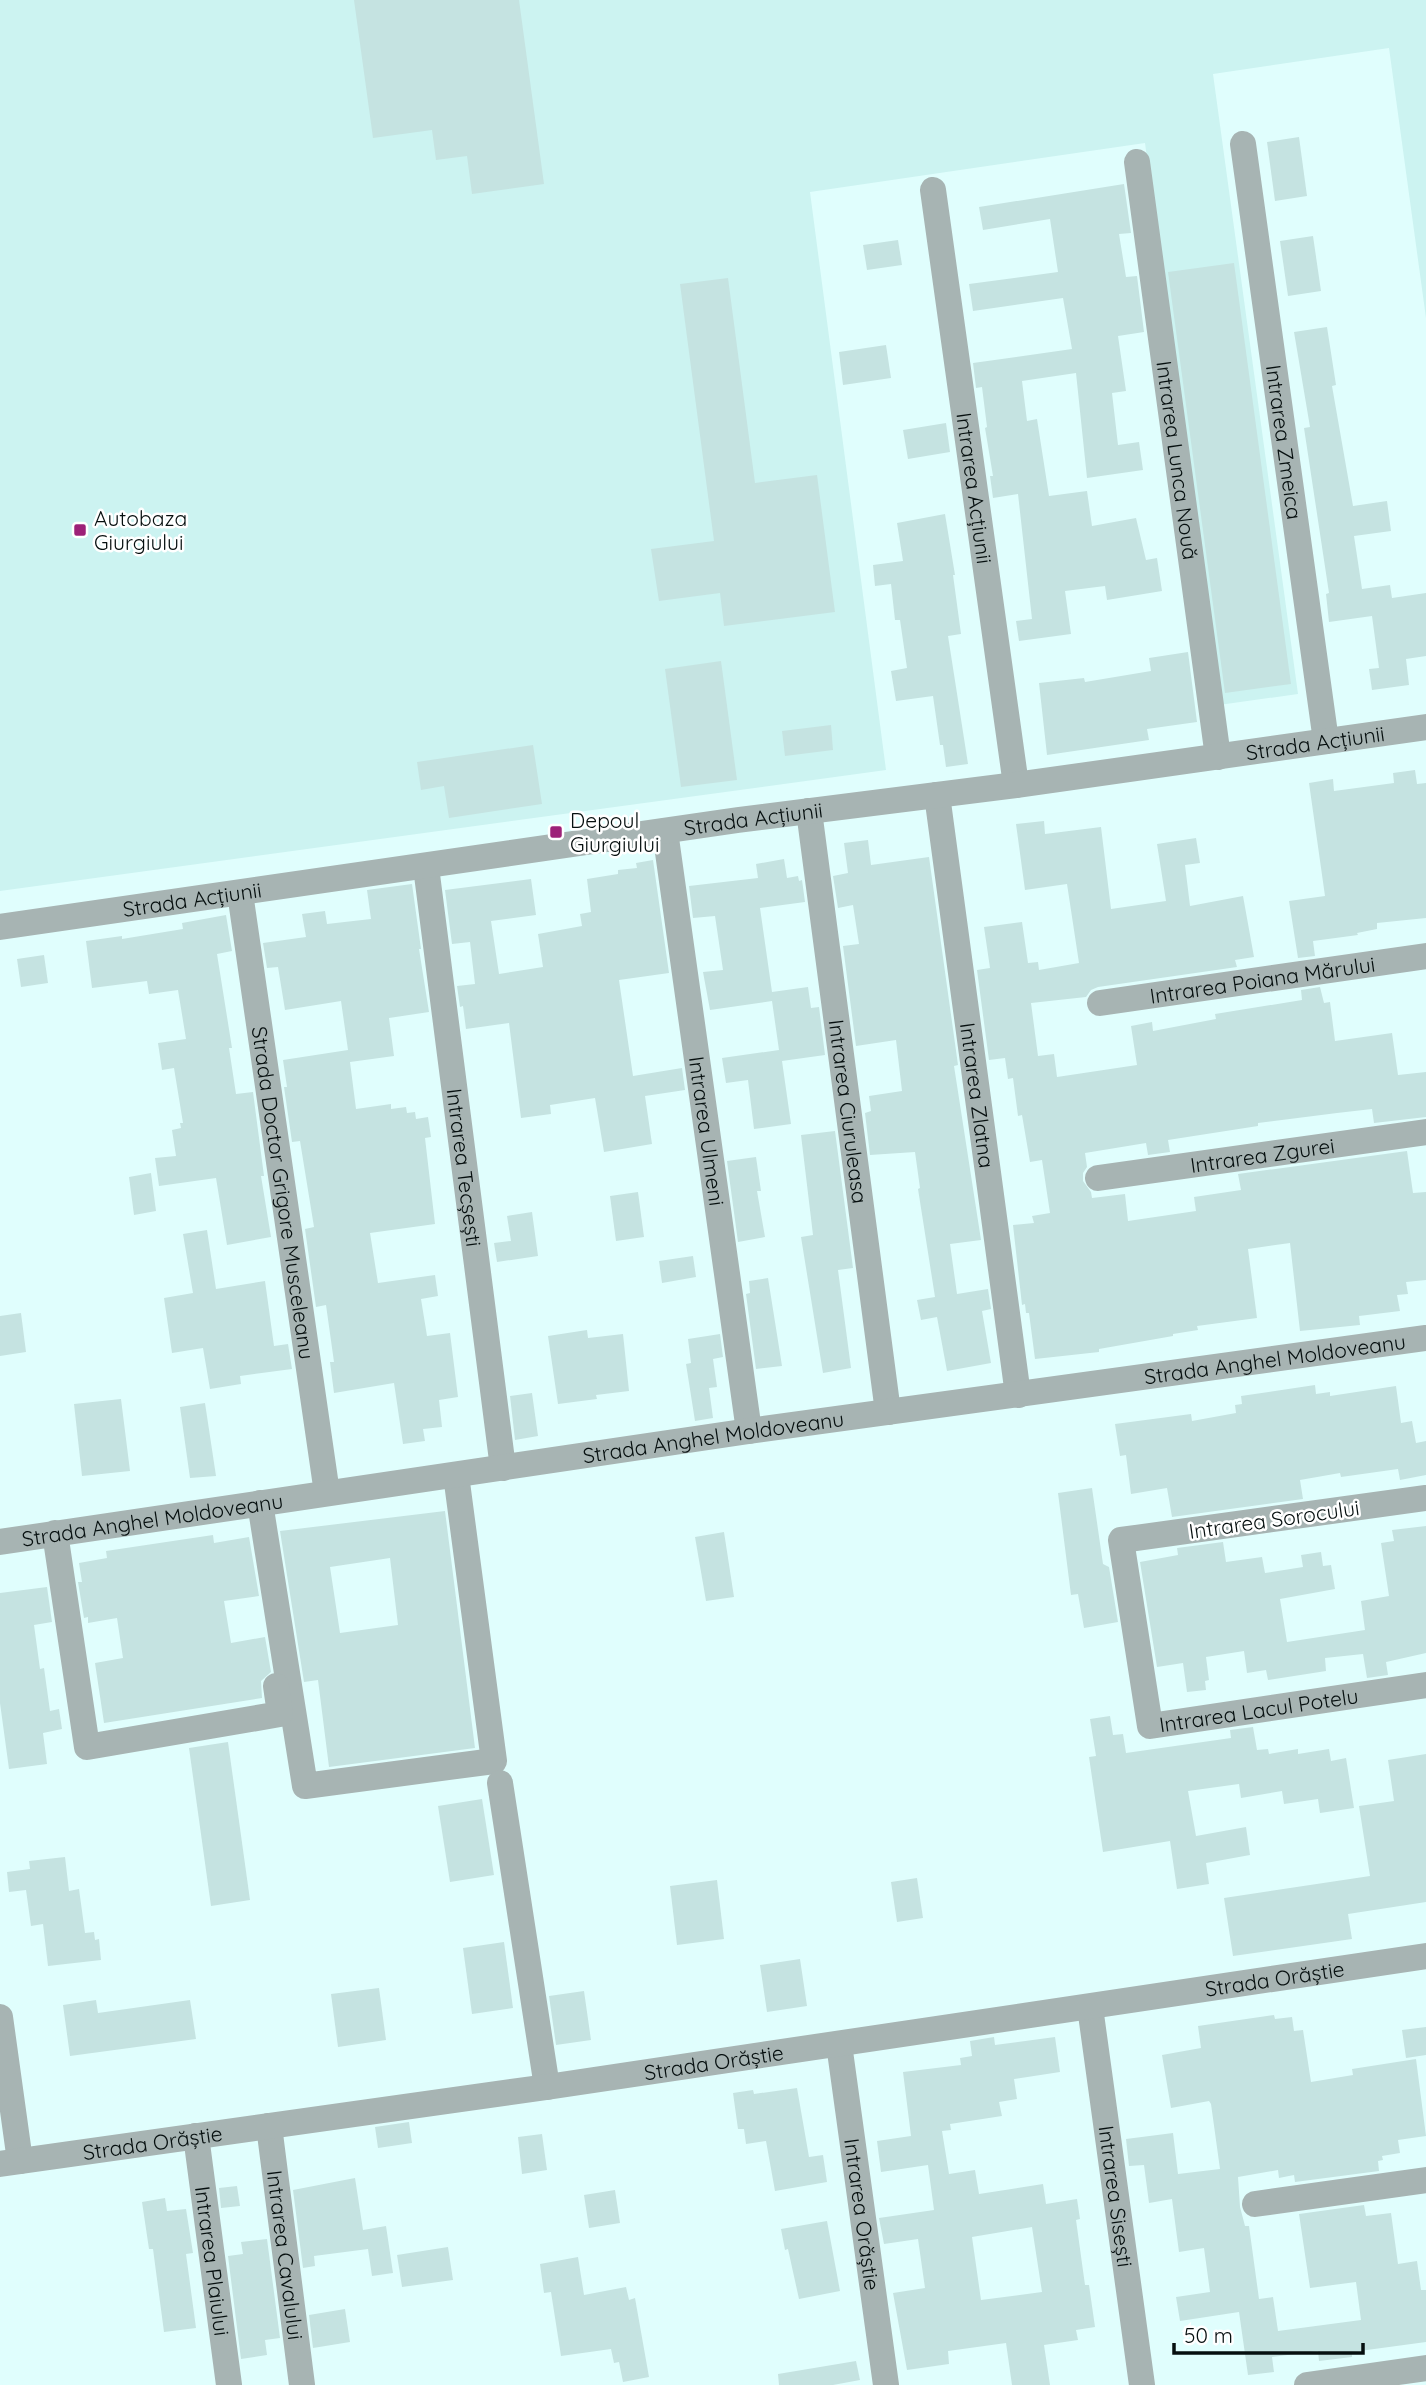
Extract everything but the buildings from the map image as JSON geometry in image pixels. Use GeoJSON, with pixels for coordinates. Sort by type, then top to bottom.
{"type":"FeatureCollection","features":[{"type":"Feature","properties":{"kind":"street","name":"Intrarea Zmeica"},"geometry":{"type":"LineString","coordinates":[[1243,144],[1326,741]]}},
{"type":"Feature","properties":{"kind":"street","name":"Intrarea Lunca Nouă"},"geometry":{"type":"LineString","coordinates":[[1137,162],[1218,757]]}},
{"type":"Feature","properties":{"kind":"street","name":"Intrarea Acțiunii"},"geometry":{"type":"LineString","coordinates":[[933,190],[1016,785]]}},
{"type":"Feature","properties":{"kind":"street","name":"Strada Acțiunii"},"geometry":{"type":"LineString","coordinates":[[0,927],[665,831],[1426,727]]}},
{"type":"Feature","properties":{"kind":"street","name":"Intrarea Zlatna"},"geometry":{"type":"LineString","coordinates":[[937,795],[1018,1395]]}},
{"type":"Feature","properties":{"kind":"street","name":"Intrarea Ciuruleasa"},"geometry":{"type":"LineString","coordinates":[[809,811],[888,1412]]}},
{"type":"Feature","properties":{"kind":"street","name":"Intrarea Ulmeni"},"geometry":{"type":"LineString","coordinates":[[665,831],[749,1431]]}},
{"type":"Feature","properties":{"kind":"street","name":"Intrarea Tecșești"},"geometry":{"type":"LineString","coordinates":[[425,867],[503,1468]]}},
{"type":"Feature","properties":{"kind":"street","name":"Strada Doctor Grigore Musceleanu"},"geometry":{"type":"LineString","coordinates":[[240,893],[327,1493]]}},
{"type":"Feature","properties":{"kind":"street","name":"Intrarea Poiana Mărului"},"geometry":{"type":"LineString","coordinates":[[1100,1003],[1426,956]]}},
{"type":"Feature","properties":{"kind":"street","name":"Intrarea Zgurei"},"geometry":{"type":"LineString","coordinates":[[1098,1178],[1426,1132]]}},
{"type":"Feature","properties":{"kind":"street","name":"Strada Anghel Moldoveanu"},"geometry":{"type":"LineString","coordinates":[[0,1542],[749,1431],[1426,1338]]}},
{"type":"Feature","properties":{"kind":"street"},"geometry":{"type":"LineString","coordinates":[[254,1504],[305,1786],[494,1761],[456,1475]]}},
{"type":"Feature","properties":{"kind":"street","name":"Intrarea Sorocului"},"geometry":{"type":"LineString","coordinates":[[1121,1540],[1426,1498]]}},
{"type":"Feature","properties":{"kind":"street"},"geometry":{"type":"LineString","coordinates":[[55,1534],[87,1746],[280,1714],[254,1504]]}},
{"type":"Feature","properties":{"kind":"street","name":"Intrarea Lacul Potelu"},"geometry":{"type":"LineString","coordinates":[[1121,1540],[1150,1726],[1426,1685]]}},
{"type":"Feature","properties":{"kind":"street"},"geometry":{"type":"LineString","coordinates":[[500,1783],[547,2087]]}},
{"type":"Feature","properties":{"kind":"street","name":"Strada Orăștie"},"geometry":{"type":"LineString","coordinates":[[10,2162],[547,2087],[1426,1956]]}},
{"type":"Feature","properties":{"kind":"street","name":"Intrarea Sisești"},"geometry":{"type":"LineString","coordinates":[[1090,2007],[1142,2385]]}},
{"type":"Feature","properties":{"kind":"street"},"geometry":{"type":"LineString","coordinates":[[0,2017],[10,2162]]}},
{"type":"Feature","properties":{"kind":"street","name":"Intrarea Orăștie"},"geometry":{"type":"LineString","coordinates":[[839,2044],[886,2385]]}},
{"type":"Feature","properties":{"kind":"street","name":"Intrarea Cavalului"},"geometry":{"type":"LineString","coordinates":[[269,2126],[302,2385]]}},
{"type":"Feature","properties":{"kind":"street","name":"Intrarea Plaiului"},"geometry":{"type":"LineString","coordinates":[[196,2136],[229,2385]]}},
{"type":"Feature","properties":{"kind":"street"},"geometry":{"type":"LineString","coordinates":[[1255,2204],[1426,2180]]}},
{"type":"Feature","properties":{"kind":"street"},"geometry":{"type":"LineString","coordinates":[[1307,2385],[1426,2368]]}},
{"type":"Feature","properties":{"kind":"shaded area"},"geometry":{"type":"Polygon","coordinates":[[[0,0],[1426,0],[1426,318],[1389,48],[1213,74],[1298,694],[1219,705],[1145,143],[810,192],[886,770],[0,891],[0,0]]]}},
{"type":"Feature","properties":{"kind":"place","name":"Autobaza Giurgiului"},"geometry":{"type":"Point","coordinates":[80,530]}},
{"type":"Feature","properties":{"kind":"place","name":"Depoul Giurgiului"},"geometry":{"type":"Point","coordinates":[556,832]}}]}
